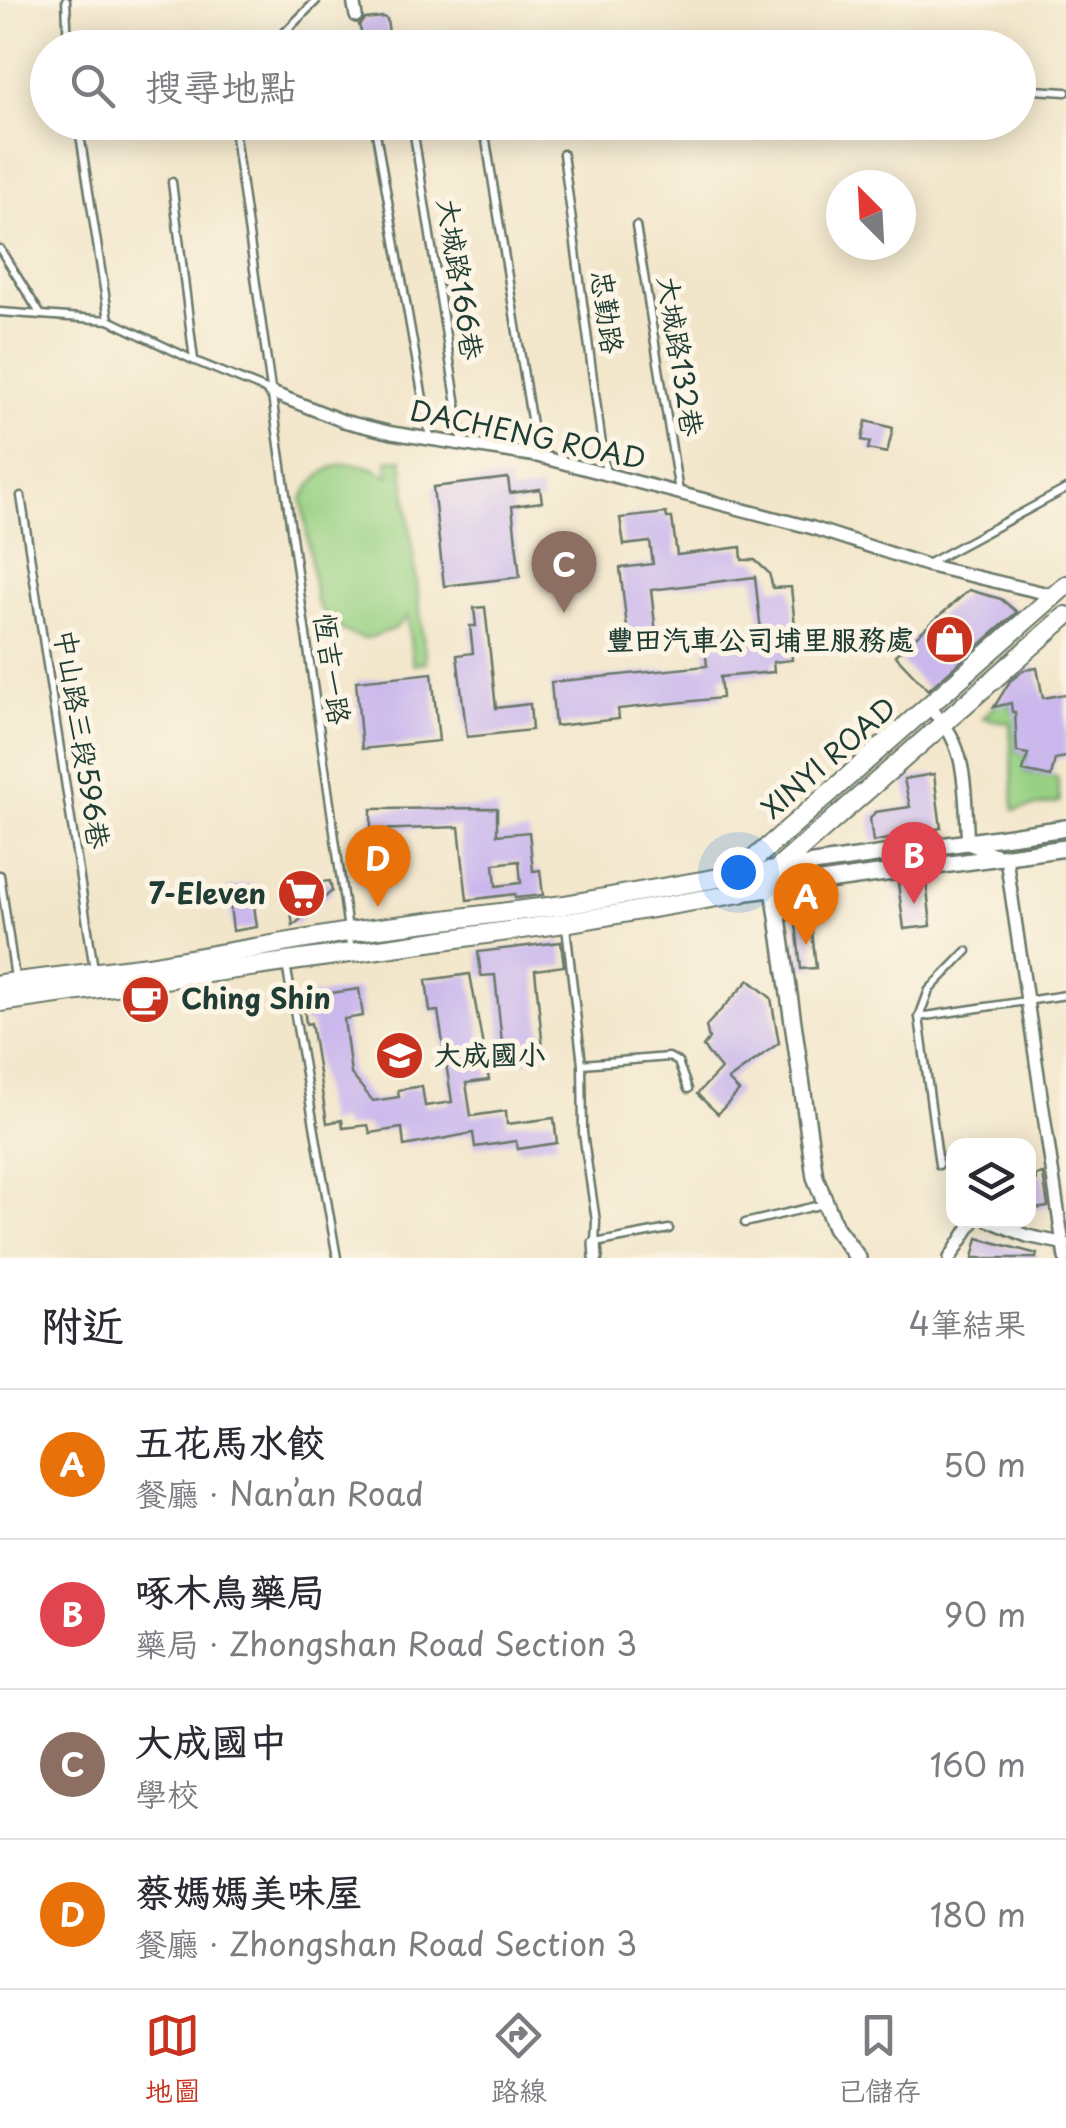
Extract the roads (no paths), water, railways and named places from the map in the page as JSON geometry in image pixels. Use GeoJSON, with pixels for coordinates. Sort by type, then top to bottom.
{"type":"FeatureCollection","features":[{"type":"Feature","properties":{"kind":"main road","name":"XINYI ROAD"},"geometry":{"type":"LineString","coordinates":[[739,884],[928,708],[1062,592]]}},
{"type":"Feature","properties":{"kind":"main road","name":"XINYI ROAD"},"geometry":{"type":"LineString","coordinates":[[739,884],[775,879],[945,721],[1066,616]]}},
{"type":"Feature","properties":{"kind":"main road"},"geometry":{"type":"LineString","coordinates":[[8,983],[95,981],[351,952],[739,884]]}},
{"type":"Feature","properties":{"kind":"main road"},"geometry":{"type":"LineString","coordinates":[[0,1002],[348,932],[564,914]]}},
{"type":"Feature","properties":{"kind":"street"},"geometry":{"type":"LineString","coordinates":[[353,0],[356,16]]}},
{"type":"Feature","properties":{"kind":"street","name":"DACHENG ROAD"},"geometry":{"type":"LineString","coordinates":[[270,392],[343,420],[537,456],[813,528],[926,565],[1062,592]]}},
{"type":"Feature","properties":{"kind":"street"},"geometry":{"type":"LineString","coordinates":[[928,708],[945,721],[961,756],[968,844]]}},
{"type":"Feature","properties":{"kind":"street"},"geometry":{"type":"LineString","coordinates":[[775,879],[1066,828]]}},
{"type":"Feature","properties":{"kind":"street"},"geometry":{"type":"LineString","coordinates":[[968,844],[1006,858]]}},
{"type":"Feature","properties":{"kind":"street"},"geometry":{"type":"LineString","coordinates":[[775,879],[1006,858],[1066,848]]}},
{"type":"Feature","properties":{"kind":"street"},"geometry":{"type":"LineString","coordinates":[[1006,858],[1065,1249],[1009,1228]]}},
{"type":"Feature","properties":{"kind":"street"},"geometry":{"type":"LineString","coordinates":[[775,879],[815,1177],[835,1227],[858,1258]]}},
{"type":"Feature","properties":{"kind":"street"},"geometry":{"type":"LineString","coordinates":[[950,1258],[969,1228]]}},
{"type":"Feature","properties":{"kind":"street"},"geometry":{"type":"LineString","coordinates":[[595,1244],[596,1258]]}},
{"type":"Feature","properties":{"kind":"lane"},"geometry":{"type":"LineString","coordinates":[[66,0],[67,30]]}},
{"type":"Feature","properties":{"kind":"lane"},"geometry":{"type":"LineString","coordinates":[[287,30],[318,0]]}},
{"type":"Feature","properties":{"kind":"lane"},"geometry":{"type":"LineString","coordinates":[[1036,90],[1066,92]]}},
{"type":"Feature","properties":{"kind":"lane"},"geometry":{"type":"LineString","coordinates":[[81,140],[109,320]]}},
{"type":"Feature","properties":{"kind":"lane","name":"恆吉一路"},"geometry":{"type":"LineString","coordinates":[[235,140],[351,952]]}},
{"type":"Feature","properties":{"kind":"lane"},"geometry":{"type":"LineString","coordinates":[[377,140],[430,439]]}},
{"type":"Feature","properties":{"kind":"lane","name":"大城路166巷"},"geometry":{"type":"LineString","coordinates":[[415,140],[463,444]]}},
{"type":"Feature","properties":{"kind":"lane"},"geometry":{"type":"LineString","coordinates":[[486,140],[537,456]]}},
{"type":"Feature","properties":{"kind":"lane","name":"忠勤路"},"geometry":{"type":"LineString","coordinates":[[563,154],[606,476]]}},
{"type":"Feature","properties":{"kind":"lane"},"geometry":{"type":"LineString","coordinates":[[172,182],[194,361]]}},
{"type":"Feature","properties":{"kind":"lane","name":"大城路132巷"},"geometry":{"type":"LineString","coordinates":[[636,226],[680,493]]}},
{"type":"Feature","properties":{"kind":"lane"},"geometry":{"type":"LineString","coordinates":[[0,249],[41,314]]}},
{"type":"Feature","properties":{"kind":"lane","name":"DACHENG ROAD"},"geometry":{"type":"LineString","coordinates":[[0,312],[109,320],[270,392]]}},
{"type":"Feature","properties":{"kind":"lane"},"geometry":{"type":"LineString","coordinates":[[926,565],[1066,489]]}},
{"type":"Feature","properties":{"kind":"lane","name":"中山路三段596巷"},"geometry":{"type":"LineString","coordinates":[[21,496],[95,981]]}},
{"type":"Feature","properties":{"kind":"lane"},"geometry":{"type":"LineString","coordinates":[[0,875],[8,983]]}},
{"type":"Feature","properties":{"kind":"lane"},"geometry":{"type":"LineString","coordinates":[[564,914],[582,1064],[583,1133],[596,1221],[595,1244],[669,1229]]}},
{"type":"Feature","properties":{"kind":"lane"},"geometry":{"type":"LineString","coordinates":[[939,1166],[919,1017],[929,990],[967,951]]}},
{"type":"Feature","properties":{"kind":"lane"},"geometry":{"type":"LineString","coordinates":[[285,960],[337,1258]]}},
{"type":"Feature","properties":{"kind":"lane"},"geometry":{"type":"LineString","coordinates":[[919,1017],[1066,996]]}},
{"type":"Feature","properties":{"kind":"lane"},"geometry":{"type":"LineString","coordinates":[[582,1064],[669,1057],[678,1062],[688,1089]]}},
{"type":"Feature","properties":{"kind":"lane"},"geometry":{"type":"LineString","coordinates":[[745,1223],[826,1203]]}},
{"type":"Feature","properties":{"kind":"place","name":"大成國中"},"geometry":{"type":"Point","coordinates":[564,613]}},
{"type":"Feature","properties":{"kind":"place","name":"豐田汽車公司埔里服務處"},"geometry":{"type":"Point","coordinates":[949,640]}},
{"type":"Feature","properties":{"kind":"place","name":"7-Eleven"},"geometry":{"type":"Point","coordinates":[301,894]}},
{"type":"Feature","properties":{"kind":"place","name":"啄木鳥藥局"},"geometry":{"type":"Point","coordinates":[914,904]}},
{"type":"Feature","properties":{"kind":"place","name":"蔡媽媽美味屋"},"geometry":{"type":"Point","coordinates":[378,907]}},
{"type":"Feature","properties":{"kind":"place","name":"五花馬水餃"},"geometry":{"type":"Point","coordinates":[806,945]}},
{"type":"Feature","properties":{"kind":"place","name":"Ching Shin"},"geometry":{"type":"Point","coordinates":[146,999]}},
{"type":"Feature","properties":{"kind":"place","name":"大成國小"},"geometry":{"type":"Point","coordinates":[399,1055]}}]}
